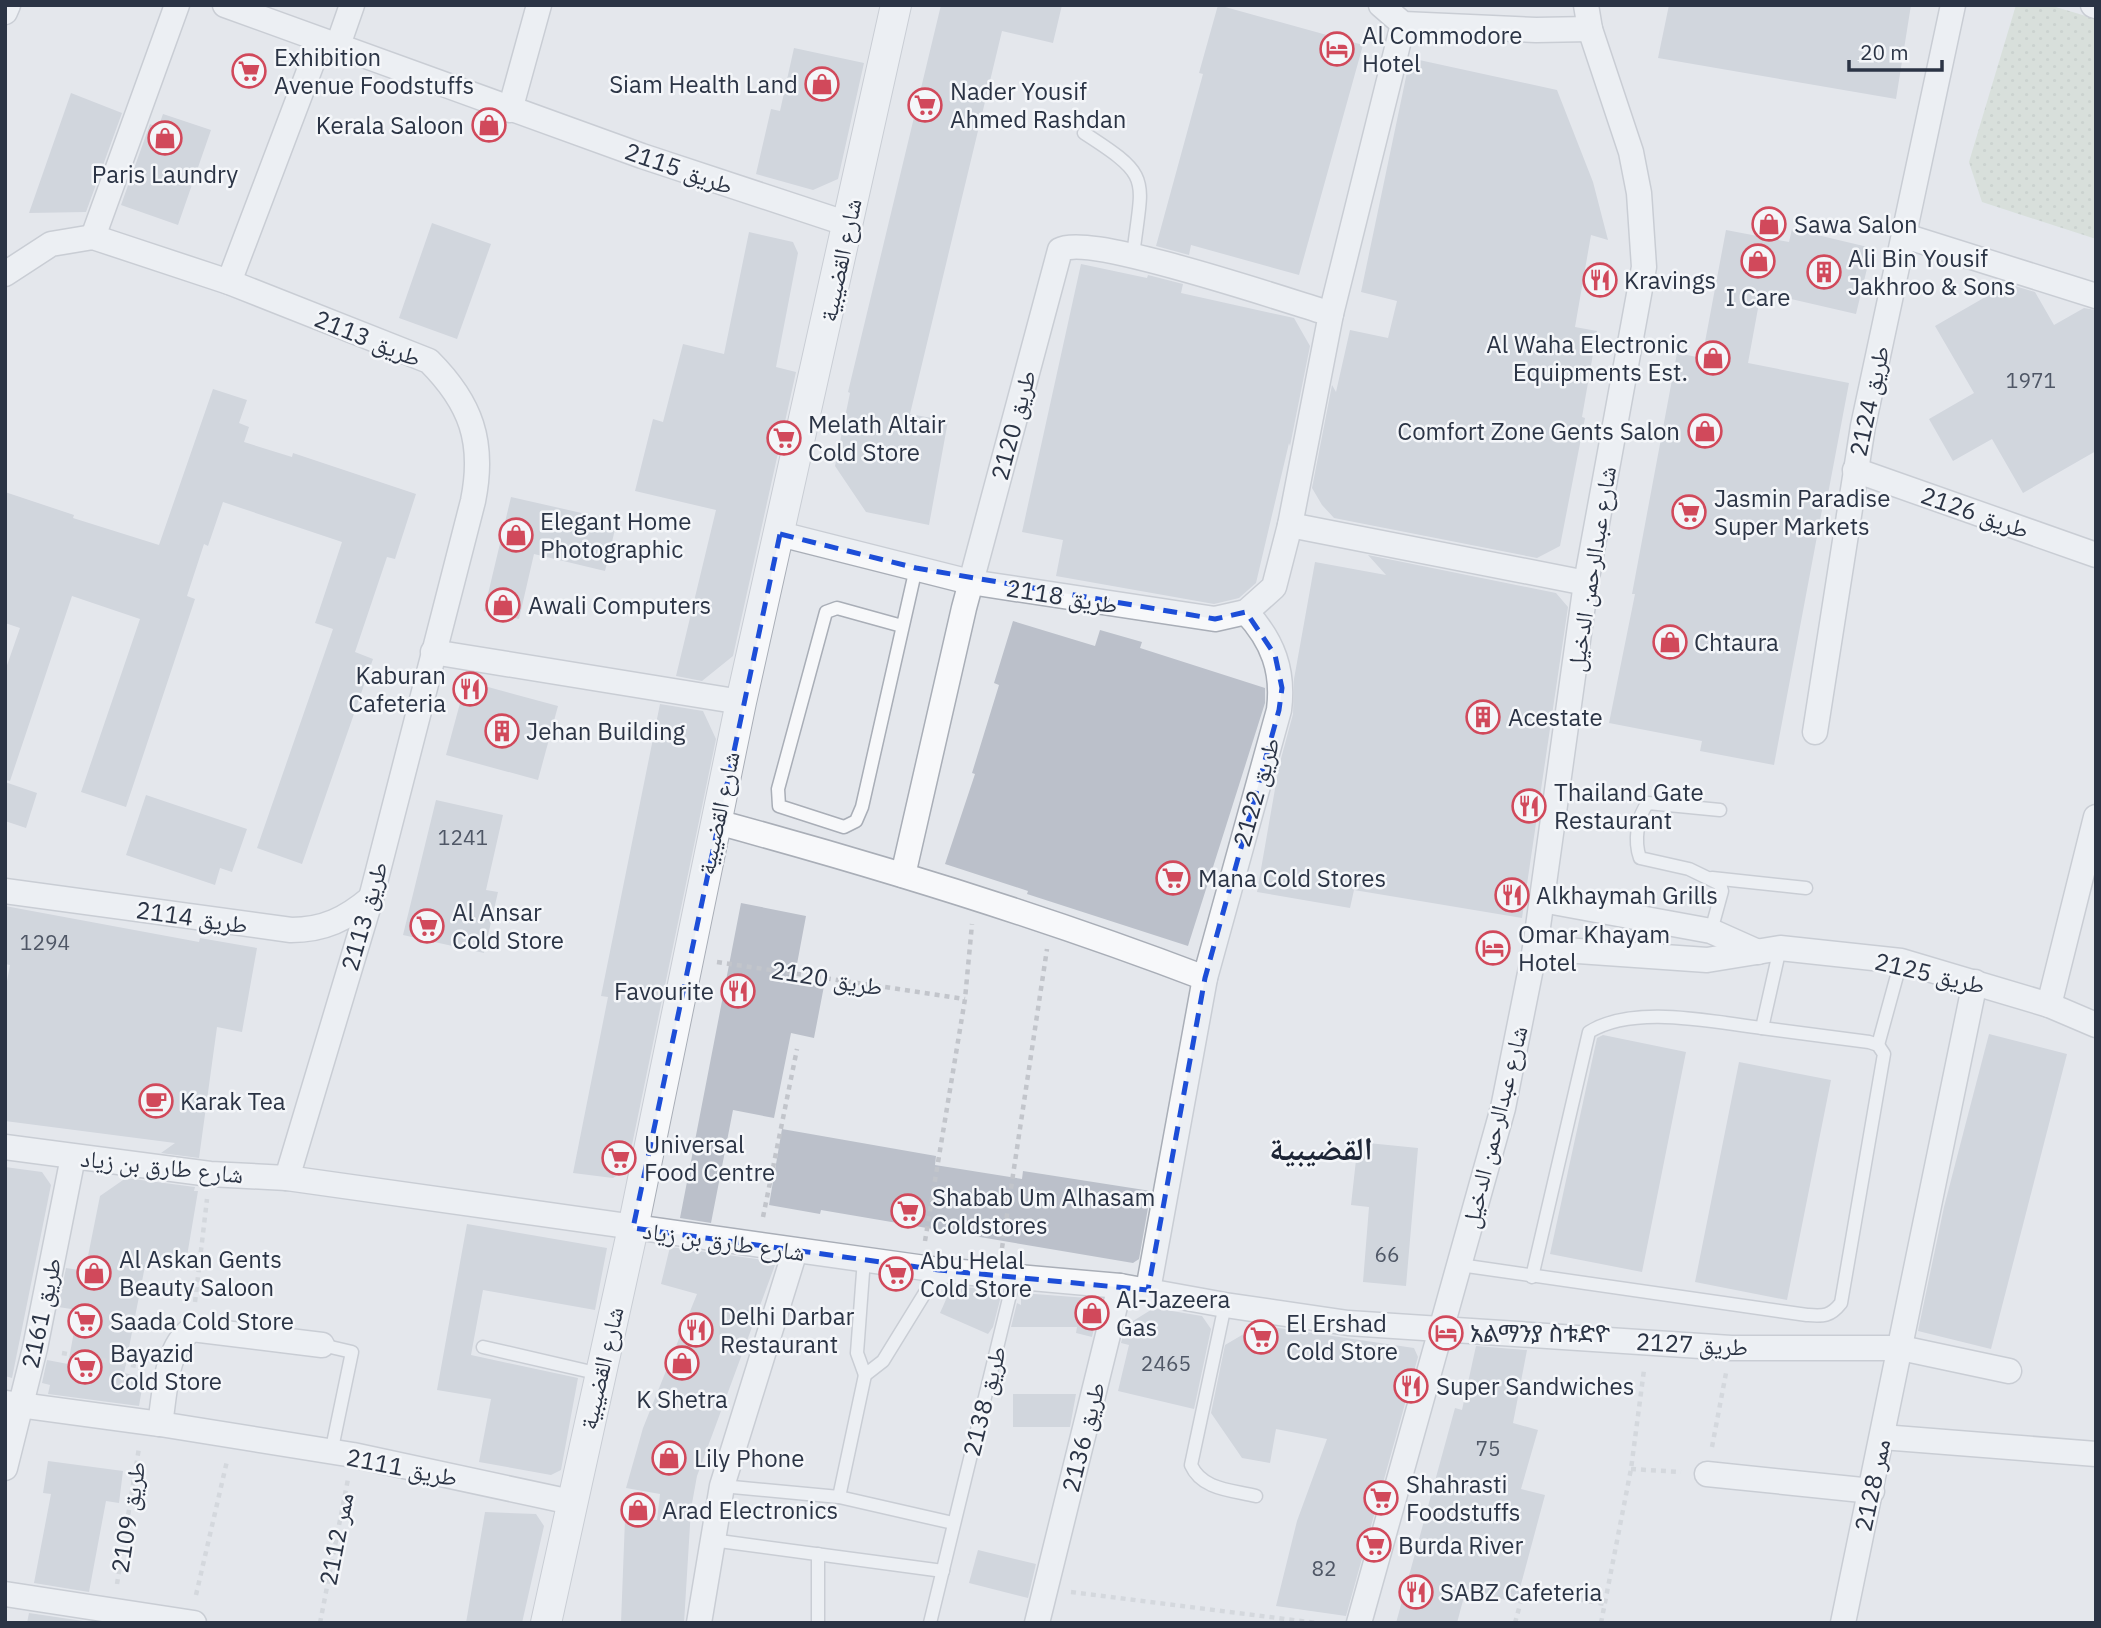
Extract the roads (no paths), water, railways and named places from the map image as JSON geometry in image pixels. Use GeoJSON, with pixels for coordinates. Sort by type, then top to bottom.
{"type":"FeatureCollection","features":[{"type":"Feature","properties":{"kind":"street"},"geometry":{"type":"LineString","coordinates":[[5,12],[8,5]]}},
{"type":"Feature","properties":{"kind":"street"},"geometry":{"type":"LineString","coordinates":[[93,237],[177,5]]}},
{"type":"Feature","properties":{"kind":"street","name":"طريق 2115"},"geometry":{"type":"LineString","coordinates":[[225,5],[510,110],[848,224]]}},
{"type":"Feature","properties":{"kind":"street"},"geometry":{"type":"LineString","coordinates":[[229,282],[329,45],[352,5]]}},
{"type":"Feature","properties":{"kind":"street"},"geometry":{"type":"LineString","coordinates":[[510,110],[539,5]]}},
{"type":"Feature","properties":{"kind":"street","name":"شارع القضيبية"},"geometry":{"type":"LineString","coordinates":[[546,1623],[633,1228],[741,702],[896,5]]}},
{"type":"Feature","properties":{"kind":"street"},"geometry":{"type":"LineString","coordinates":[[1381,5],[1403,24],[1536,30],[1588,17]]}},
{"type":"Feature","properties":{"kind":"street","name":"طريق 2124"},"geometry":{"type":"LineString","coordinates":[[1815,732],[1855,470],[1953,5]]}},
{"type":"Feature","properties":{"kind":"street","name":"شارع عبدالرحمن الدخيل"},"geometry":{"type":"LineString","coordinates":[[1359,1623],[1503,1108],[1535,948],[1586,583],[1644,267],[1639,193],[1631,152],[1588,17]]}},
{"type":"Feature","properties":{"kind":"street"},"geometry":{"type":"LineString","coordinates":[[1246,612],[1274,587],[1290,525],[1331,314],[1403,24]]}},
{"type":"Feature","properties":{"kind":"street"},"geometry":{"type":"LineString","coordinates":[[1905,236],[2096,296]]}},
{"type":"Feature","properties":{"kind":"street","name":"طريق 2113"},"geometry":{"type":"LineString","coordinates":[[5,274],[51,244],[93,237],[229,282],[429,361],[450,382],[466,408],[478,445],[479,473],[371,898],[287,1178]]}},
{"type":"Feature","properties":{"kind":"street","name":"طريق 2120"},"geometry":{"type":"LineString","coordinates":[[903,874],[970,582],[1060,250],[1068,246],[1084,246],[1133,256],[1331,314]]}},
{"type":"Feature","properties":{"kind":"street","name":"طريق 2126"},"geometry":{"type":"LineString","coordinates":[[1855,470],[2096,555]]}},
{"type":"Feature","properties":{"kind":"street"},"geometry":{"type":"LineString","coordinates":[[1290,525],[1586,583]]}},
{"type":"Feature","properties":{"kind":"street","name":"طريق 2118"},"geometry":{"type":"LineString","coordinates":[[780,534],[970,582],[1215,619],[1246,612]]}},
{"type":"Feature","properties":{"kind":"street","name":"طريق 2122"},"geometry":{"type":"LineString","coordinates":[[1148,1290],[1205,978],[1279,710],[1282,688],[1271,647],[1246,612]]}},
{"type":"Feature","properties":{"kind":"street"},"geometry":{"type":"LineString","coordinates":[[433,652],[741,702]]}},
{"type":"Feature","properties":{"kind":"street"},"geometry":{"type":"LineString","coordinates":[[2049,1005],[2096,817]]}},
{"type":"Feature","properties":{"kind":"street"},"geometry":{"type":"LineString","coordinates":[[717,822],[903,874],[1051,920],[1205,978]]}},
{"type":"Feature","properties":{"kind":"street","name":"طريق 2114"},"geometry":{"type":"LineString","coordinates":[[5,891],[291,930],[326,926],[342,919],[371,898]]}},
{"type":"Feature","properties":{"kind":"street","name":"طريق 2125"},"geometry":{"type":"LineString","coordinates":[[1542,900],[1711,931],[1769,950],[1901,961],[2049,1005],[2096,1026]]}},
{"type":"Feature","properties":{"kind":"street","name":"طريق 2125"},"geometry":{"type":"LineString","coordinates":[[1535,948],[1707,960],[1769,950]]}},
{"type":"Feature","properties":{"kind":"street"},"geometry":{"type":"LineString","coordinates":[[1900,1348],[1975,982]]}},
{"type":"Feature","properties":{"kind":"street","name":"شارع طارق بن زياد"},"geometry":{"type":"LineString","coordinates":[[5,1147],[210,1174],[287,1178],[757,1246],[930,1268],[1120,1286],[1348,1323],[1442,1328]]}},
{"type":"Feature","properties":{"kind":"street","name":"طريق 2161"},"geometry":{"type":"LineString","coordinates":[[5,1468],[13,1405],[35,1348],[73,1157]]}},
{"type":"Feature","properties":{"kind":"street"},"geometry":{"type":"LineString","coordinates":[[699,1623],[722,1486],[795,1251]]}},
{"type":"Feature","properties":{"kind":"street","name":"طريق 2136"},"geometry":{"type":"LineString","coordinates":[[1037,1623],[1120,1286]]}},
{"type":"Feature","properties":{"kind":"street","name":"طريق 2127"},"geometry":{"type":"LineString","coordinates":[[1442,1328],[1731,1348],[1900,1348],[2009,1371]]}},
{"type":"Feature","properties":{"kind":"street"},"geometry":{"type":"LineString","coordinates":[[152,1423],[179,1341],[192,1329],[322,1345]]}},
{"type":"Feature","properties":{"kind":"street","name":"ممر 2128"},"geometry":{"type":"LineString","coordinates":[[1843,1623],[1900,1348]]}},
{"type":"Feature","properties":{"kind":"street","name":"طريق 2111"},"geometry":{"type":"LineString","coordinates":[[13,1405],[152,1423],[342,1455],[571,1502]]}},
{"type":"Feature","properties":{"kind":"street"},"geometry":{"type":"LineString","coordinates":[[1882,1437],[2096,1454]]}},
{"type":"Feature","properties":{"kind":"street"},"geometry":{"type":"LineString","coordinates":[[1707,1474],[1872,1491]]}},
{"type":"Feature","properties":{"kind":"street"},"geometry":{"type":"LineString","coordinates":[[5,1594],[192,1623]]}},
{"type":"Feature","properties":{"kind":"lane"},"geometry":{"type":"LineString","coordinates":[[1084,133],[1121,157],[1137,173],[1141,187],[1133,256]]}},
{"type":"Feature","properties":{"kind":"lane"},"geometry":{"type":"LineString","coordinates":[[902,626],[837,608],[825,612],[778,789],[779,806],[844,827],[856,821],[916,568]]}},
{"type":"Feature","properties":{"kind":"lane"},"geometry":{"type":"LineString","coordinates":[[1720,810],[1648,803],[1640,822],[1636,845],[1640,858],[1712,878],[1806,888]]}},
{"type":"Feature","properties":{"kind":"lane"},"geometry":{"type":"LineString","coordinates":[[1711,931],[1722,891],[1720,884],[1712,878]]}},
{"type":"Feature","properties":{"kind":"lane"},"geometry":{"type":"LineString","coordinates":[[1762,1028],[1769,950]]}},
{"type":"Feature","properties":{"kind":"lane"},"geometry":{"type":"LineString","coordinates":[[1878,1045],[1901,961]]}},
{"type":"Feature","properties":{"kind":"lane"},"geometry":{"type":"LineString","coordinates":[[1460,1265],[1532,1277],[1826,1317],[1840,1303],[1884,1054],[1878,1045],[1672,1017],[1615,1022],[1589,1032],[1532,1277]]}},
{"type":"Feature","properties":{"kind":"lane"},"geometry":{"type":"LineString","coordinates":[[839,1497],[865,1375],[857,1353],[864,1259]]}},
{"type":"Feature","properties":{"kind":"lane"},"geometry":{"type":"LineString","coordinates":[[865,1375],[883,1361],[930,1268]]}},
{"type":"Feature","properties":{"kind":"lane","name":"طريق 2138"},"geometry":{"type":"LineString","coordinates":[[930,1623],[1006,1277]]}},
{"type":"Feature","properties":{"kind":"lane"},"geometry":{"type":"LineString","coordinates":[[1225,1305],[1191,1465],[1196,1476],[1208,1485],[1256,1496]]}},
{"type":"Feature","properties":{"kind":"lane","name":"ممر 2112"},"geometry":{"type":"LineString","coordinates":[[322,1345],[352,1352],[342,1455]]}},
{"type":"Feature","properties":{"kind":"lane"},"geometry":{"type":"LineString","coordinates":[[483,1347],[600,1374]]}},
{"type":"Feature","properties":{"kind":"lane"},"geometry":{"type":"LineString","coordinates":[[722,1486],[839,1497],[953,1524]]}},
{"type":"Feature","properties":{"kind":"lane"},"geometry":{"type":"LineString","coordinates":[[712,1540],[943,1571]]}},
{"type":"Feature","properties":{"kind":"lane"},"geometry":{"type":"LineString","coordinates":[[818,1554],[818,1623]]}},
{"type":"Feature","properties":{"kind":"place","name":"Al Commodore Hotel"},"geometry":{"type":"Point","coordinates":[1337,49]}},
{"type":"Feature","properties":{"kind":"place","name":"Exhibition Avenue Foodstuffs"},"geometry":{"type":"Point","coordinates":[249,71]}},
{"type":"Feature","properties":{"kind":"place","name":"Siam Health Land"},"geometry":{"type":"Point","coordinates":[822,84]}},
{"type":"Feature","properties":{"kind":"place","name":"Nader Yousif Ahmed Rashdan"},"geometry":{"type":"Point","coordinates":[925,105]}},
{"type":"Feature","properties":{"kind":"place","name":"Kerala Saloon"},"geometry":{"type":"Point","coordinates":[489,125]}},
{"type":"Feature","properties":{"kind":"place","name":"Paris Laundry"},"geometry":{"type":"Point","coordinates":[165,138]}},
{"type":"Feature","properties":{"kind":"place","name":"Sawa Salon"},"geometry":{"type":"Point","coordinates":[1769,224]}},
{"type":"Feature","properties":{"kind":"place","name":"I Care"},"geometry":{"type":"Point","coordinates":[1758,261]}},
{"type":"Feature","properties":{"kind":"place","name":"Ali Bin Yousif Jakhroo & Sons"},"geometry":{"type":"Point","coordinates":[1824,272]}},
{"type":"Feature","properties":{"kind":"place","name":"Kravings"},"geometry":{"type":"Point","coordinates":[1600,280]}},
{"type":"Feature","properties":{"kind":"place","name":"Al Waha Electronic Equipments Est."},"geometry":{"type":"Point","coordinates":[1713,358]}},
{"type":"Feature","properties":{"kind":"place","name":"Comfort Zone Gents Salon"},"geometry":{"type":"Point","coordinates":[1705,431]}},
{"type":"Feature","properties":{"kind":"place","name":"Melath Altair Cold Store"},"geometry":{"type":"Point","coordinates":[784,438]}},
{"type":"Feature","properties":{"kind":"place","name":"Jasmin Paradise Super Markets"},"geometry":{"type":"Point","coordinates":[1689,512]}},
{"type":"Feature","properties":{"kind":"place","name":"Elegant Home Photographic"},"geometry":{"type":"Point","coordinates":[516,535]}},
{"type":"Feature","properties":{"kind":"place","name":"Awali Computers"},"geometry":{"type":"Point","coordinates":[503,605]}},
{"type":"Feature","properties":{"kind":"place","name":"Chtaura"},"geometry":{"type":"Point","coordinates":[1670,642]}},
{"type":"Feature","properties":{"kind":"place","name":"Kaburan Cafeteria"},"geometry":{"type":"Point","coordinates":[470,689]}},
{"type":"Feature","properties":{"kind":"place","name":"Acestate"},"geometry":{"type":"Point","coordinates":[1483,717]}},
{"type":"Feature","properties":{"kind":"place","name":"Jehan Building"},"geometry":{"type":"Point","coordinates":[502,731]}},
{"type":"Feature","properties":{"kind":"place","name":"Thailand Gate Restaurant"},"geometry":{"type":"Point","coordinates":[1529,806]}},
{"type":"Feature","properties":{"kind":"place","name":"Mana Cold Stores"},"geometry":{"type":"Point","coordinates":[1173,878]}},
{"type":"Feature","properties":{"kind":"place","name":"Alkhaymah Grills"},"geometry":{"type":"Point","coordinates":[1512,895]}},
{"type":"Feature","properties":{"kind":"place","name":"Al Ansar Cold Store"},"geometry":{"type":"Point","coordinates":[427,926]}},
{"type":"Feature","properties":{"kind":"place","name":"Omar Khayam Hotel"},"geometry":{"type":"Point","coordinates":[1493,948]}},
{"type":"Feature","properties":{"kind":"place","name":"Favourite"},"geometry":{"type":"Point","coordinates":[738,991]}},
{"type":"Feature","properties":{"kind":"place","name":"Karak Tea"},"geometry":{"type":"Point","coordinates":[156,1101]}},
{"type":"Feature","properties":{"kind":"place","name":"Universal Food Centre"},"geometry":{"type":"Point","coordinates":[619,1158]}},
{"type":"Feature","properties":{"kind":"place","name":"Shabab Um Alhasam Coldstores"},"geometry":{"type":"Point","coordinates":[908,1211]}},
{"type":"Feature","properties":{"kind":"place","name":"Al Askan Gents Beauty Saloon"},"geometry":{"type":"Point","coordinates":[94,1273]}},
{"type":"Feature","properties":{"kind":"place","name":"Abu Helal Cold Store"},"geometry":{"type":"Point","coordinates":[896,1274]}},
{"type":"Feature","properties":{"kind":"place","name":"Al-Jazeera Gas"},"geometry":{"type":"Point","coordinates":[1092,1313]}},
{"type":"Feature","properties":{"kind":"place","name":"Saada Cold Store"},"geometry":{"type":"Point","coordinates":[85,1321]}},
{"type":"Feature","properties":{"kind":"place","name":"Delhi Darbar Restaurant"},"geometry":{"type":"Point","coordinates":[696,1330]}},
{"type":"Feature","properties":{"kind":"place","name":"አልማንያ ስቱድዮ"},"geometry":{"type":"Point","coordinates":[1446,1333]}},
{"type":"Feature","properties":{"kind":"place","name":"El Ershad Cold Store"},"geometry":{"type":"Point","coordinates":[1261,1337]}},
{"type":"Feature","properties":{"kind":"place","name":"K Shetra"},"geometry":{"type":"Point","coordinates":[682,1363]}},
{"type":"Feature","properties":{"kind":"place","name":"Bayazid Cold Store"},"geometry":{"type":"Point","coordinates":[85,1367]}},
{"type":"Feature","properties":{"kind":"place","name":"Super Sandwiches"},"geometry":{"type":"Point","coordinates":[1411,1386]}},
{"type":"Feature","properties":{"kind":"place","name":"Lily Phone"},"geometry":{"type":"Point","coordinates":[669,1458]}},
{"type":"Feature","properties":{"kind":"place","name":"Shahrasti Foodstuffs"},"geometry":{"type":"Point","coordinates":[1381,1498]}},
{"type":"Feature","properties":{"kind":"place","name":"Arad Electronics"},"geometry":{"type":"Point","coordinates":[638,1510]}},
{"type":"Feature","properties":{"kind":"place","name":"Burda River"},"geometry":{"type":"Point","coordinates":[1374,1545]}},
{"type":"Feature","properties":{"kind":"place","name":"SABZ Cafeteria"},"geometry":{"type":"Point","coordinates":[1416,1592]}},
{"type":"Feature","properties":{"kind":"district","name":"القضيبية"},"geometry":{"type":"Point","coordinates":[1321,1148]}}]}
